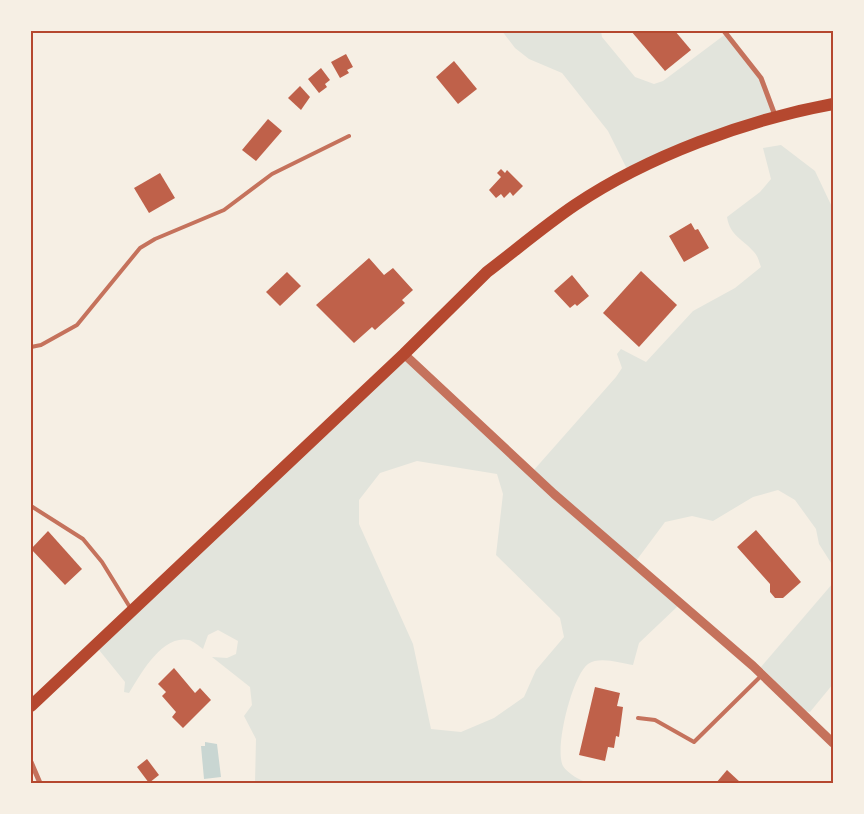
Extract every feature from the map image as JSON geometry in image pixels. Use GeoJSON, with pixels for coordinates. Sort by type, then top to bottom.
{"type":"FeatureCollection","features":[{"type":"Feature","properties":{"kind":"main road"},"geometry":{"type":"LineString","coordinates":[[31,706],[404,354],[486,272],[576,205],[641,169],[704,139],[833,104]]}},
{"type":"Feature","properties":{"kind":"street"},"geometry":{"type":"LineString","coordinates":[[724,31],[760,78],[776,118]]}},
{"type":"Feature","properties":{"kind":"street"},"geometry":{"type":"LineString","coordinates":[[404,354],[554,494],[762,675],[833,743]]}},
{"type":"Feature","properties":{"kind":"street"},"geometry":{"type":"LineString","coordinates":[[31,762],[40,783]]}},
{"type":"Feature","properties":{"kind":"lane"},"geometry":{"type":"LineString","coordinates":[[31,347],[41,345],[77,325],[140,248],[154,239],[224,210],[272,174],[349,136]]}},
{"type":"Feature","properties":{"kind":"lane"},"geometry":{"type":"LineString","coordinates":[[31,506],[83,540],[102,562],[133,611]]}},
{"type":"Feature","properties":{"kind":"lane"},"geometry":{"type":"LineString","coordinates":[[638,718],[655,720],[694,742],[762,675]]}},
{"type":"Feature","properties":{"kind":"shaded area"},"geometry":{"type":"Polygon","coordinates":[[[502,31],[601,31],[602,37],[635,77],[654,84],[663,81],[727,33],[761,74],[777,114],[629,173],[608,131],[562,73],[529,59],[515,48],[502,31]]]}},
{"type":"Feature","properties":{"kind":"shaded area"},"geometry":{"type":"Polygon","coordinates":[[[781,145],[815,171],[833,209],[833,566],[819,544],[816,529],[795,500],[778,490],[753,497],[713,521],[692,516],[665,522],[636,561],[679,605],[639,643],[633,665],[604,660],[588,664],[576,683],[566,713],[561,745],[563,766],[568,772],[588,783],[255,783],[256,739],[244,716],[252,705],[250,687],[212,657],[227,658],[236,654],[238,641],[218,630],[208,635],[203,649],[189,640],[179,640],[170,643],[153,658],[129,693],[124,692],[125,682],[95,645],[402,354],[533,471],[616,377],[622,368],[617,354],[621,349],[646,362],[693,311],[735,288],[761,267],[755,254],[731,229],[727,217],[760,192],[771,179],[763,148],[781,145]],[[417,461],[380,473],[359,500],[359,524],[413,644],[431,729],[461,732],[494,718],[524,697],[536,670],[564,637],[560,618],[496,555],[503,494],[497,474],[417,461]]]}},
{"type":"Feature","properties":{"kind":"shaded area"},"geometry":{"type":"Polygon","coordinates":[[[833,583],[833,684],[810,712],[805,711],[761,667],[833,583]]]}},
{"type":"Feature","properties":{"kind":"shaded area"},"geometry":{"type":"Polygon","coordinates":[[[205,742],[217,744],[221,777],[204,779],[201,746],[205,746],[205,742]]]}},
{"type":"Feature","properties":{"kind":"building"},"geometry":{"type":"Polygon","coordinates":[[[631,31],[675,31],[691,50],[665,71],[631,31]]]}},
{"type":"Feature","properties":{"kind":"building"},"geometry":{"type":"Polygon","coordinates":[[[346,54],[353,67],[347,70],[349,73],[340,78],[331,62],[346,54]]]}},
{"type":"Feature","properties":{"kind":"building"},"geometry":{"type":"Polygon","coordinates":[[[454,61],[477,89],[458,104],[436,77],[454,61]]]}},
{"type":"Feature","properties":{"kind":"building"},"geometry":{"type":"Polygon","coordinates":[[[321,68],[330,80],[325,84],[327,87],[319,93],[308,79],[321,68]]]}},
{"type":"Feature","properties":{"kind":"building"},"geometry":{"type":"Polygon","coordinates":[[[300,86],[310,97],[301,110],[288,98],[300,86]]]}},
{"type":"Feature","properties":{"kind":"building"},"geometry":{"type":"Polygon","coordinates":[[[268,119],[282,131],[256,161],[242,150],[268,119]]]}},
{"type":"Feature","properties":{"kind":"building"},"geometry":{"type":"Polygon","coordinates":[[[501,169],[505,173],[507,170],[523,186],[513,196],[510,192],[504,198],[501,194],[496,198],[489,190],[501,177],[497,173],[501,169]]]}},
{"type":"Feature","properties":{"kind":"building"},"geometry":{"type":"Polygon","coordinates":[[[160,173],[175,198],[149,213],[134,188],[160,173]]]}},
{"type":"Feature","properties":{"kind":"building"},"geometry":{"type":"Polygon","coordinates":[[[691,223],[695,230],[698,229],[709,248],[684,262],[669,236],[691,223]]]}},
{"type":"Feature","properties":{"kind":"building"},"geometry":{"type":"Polygon","coordinates":[[[369,258],[384,275],[393,268],[413,290],[402,300],[405,303],[375,330],[372,327],[354,343],[316,305],[369,258]]]}},
{"type":"Feature","properties":{"kind":"building"},"geometry":{"type":"Polygon","coordinates":[[[641,271],[677,305],[639,347],[603,313],[641,271]]]}},
{"type":"Feature","properties":{"kind":"building"},"geometry":{"type":"Polygon","coordinates":[[[287,272],[301,286],[280,306],[266,292],[287,272]]]}},
{"type":"Feature","properties":{"kind":"building"},"geometry":{"type":"Polygon","coordinates":[[[572,275],[589,296],[577,306],[575,304],[570,308],[554,291],[572,275]]]}},
{"type":"Feature","properties":{"kind":"building"},"geometry":{"type":"Polygon","coordinates":[[[756,530],[801,582],[783,598],[775,598],[770,592],[770,584],[737,547],[756,530]]]}},
{"type":"Feature","properties":{"kind":"building"},"geometry":{"type":"Polygon","coordinates":[[[48,531],[82,569],[65,585],[31,549],[48,531]]]}},
{"type":"Feature","properties":{"kind":"building"},"geometry":{"type":"Polygon","coordinates":[[[174,668],[195,693],[200,688],[211,700],[183,728],[172,717],[176,712],[162,696],[166,692],[158,684],[174,668]]]}},
{"type":"Feature","properties":{"kind":"building"},"geometry":{"type":"Polygon","coordinates":[[[595,687],[620,693],[617,706],[623,707],[619,737],[616,736],[614,748],[608,747],[605,761],[579,755],[595,687]]]}},
{"type":"Feature","properties":{"kind":"building"},"geometry":{"type":"Polygon","coordinates":[[[147,759],[159,775],[149,783],[137,767],[147,759]]]}},
{"type":"Feature","properties":{"kind":"building"},"geometry":{"type":"Polygon","coordinates":[[[727,770],[741,783],[716,783],[727,770]]]}}]}
